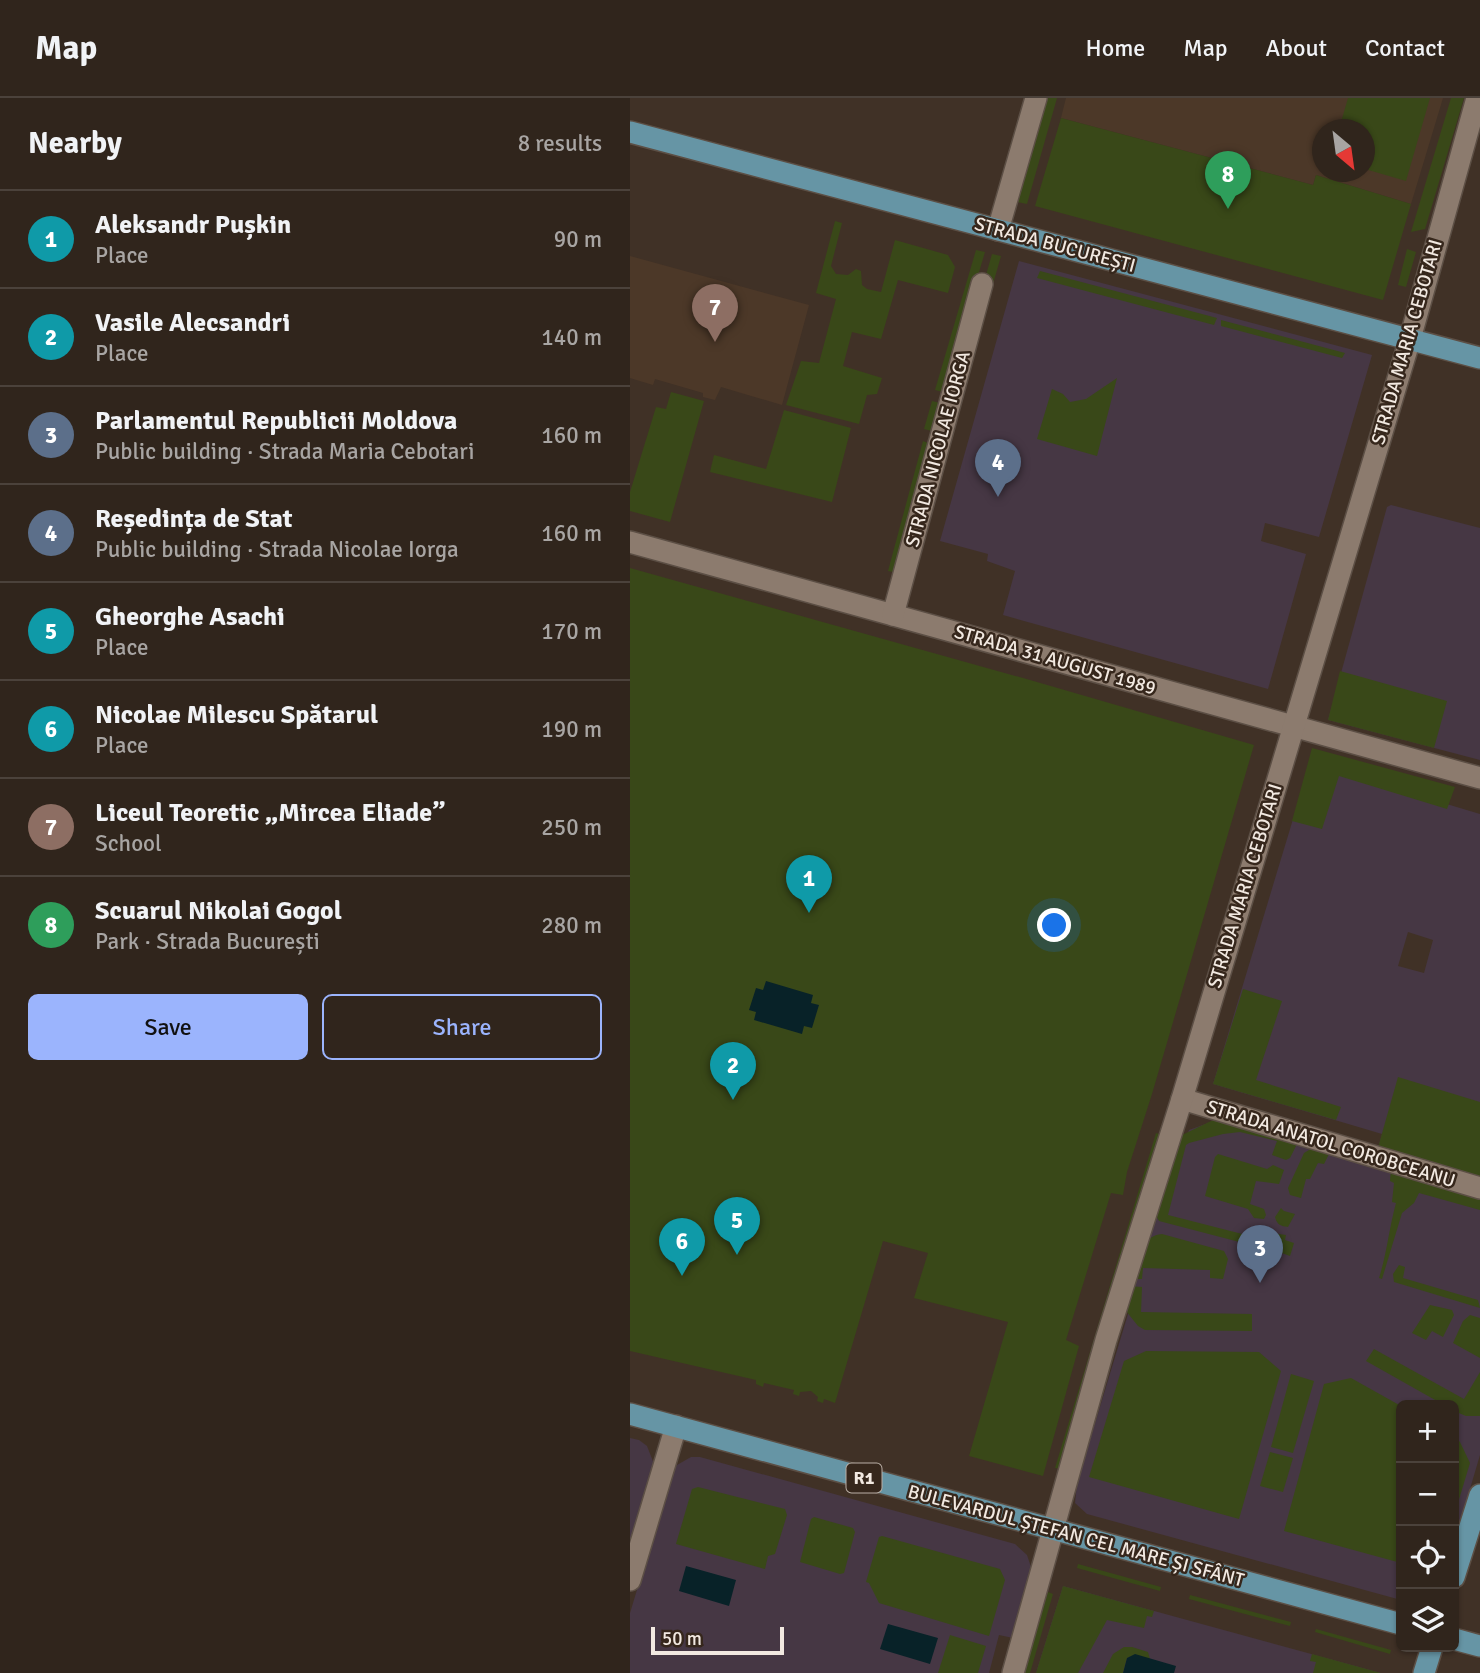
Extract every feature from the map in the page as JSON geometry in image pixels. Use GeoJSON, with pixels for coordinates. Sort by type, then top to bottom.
{"type":"FeatureCollection","features":[{"type":"Feature","properties":{"kind":"main road","name":"STRADA BUCUREȘTI"},"geometry":{"type":"LineString","coordinates":[[630,132],[1480,358]]}},
{"type":"Feature","properties":{"kind":"main road","name":"BULEVARDUL ȘTEFAN CEL MARE ȘI SFÂNT"},"geometry":{"type":"LineString","coordinates":[[630,1414],[1396,1623]]}},
{"type":"Feature","properties":{"kind":"main road"},"geometry":{"type":"LineString","coordinates":[[1459,1561],[1480,1495]]}},
{"type":"Feature","properties":{"kind":"main road"},"geometry":{"type":"LineString","coordinates":[[1459,1640],[1480,1646]]}},
{"type":"Feature","properties":{"kind":"main road"},"geometry":{"type":"LineString","coordinates":[[1424,1673],[1430,1652]]}},
{"type":"Feature","properties":{"kind":"street"},"geometry":{"type":"LineString","coordinates":[[998,230],[1036,98]]}},
{"type":"Feature","properties":{"kind":"street","name":"STRADA MARIA CEBOTARI"},"geometry":{"type":"LineString","coordinates":[[1013,1673],[1106,1340],[1182,1099],[1410,339],[1477,98]]}},
{"type":"Feature","properties":{"kind":"street","name":"STRADA NICOLAE IORGA"},"geometry":{"type":"LineString","coordinates":[[893,615],[982,284]]}},
{"type":"Feature","properties":{"kind":"street","name":"STRADA 31 AUGUST 1989"},"geometry":{"type":"LineString","coordinates":[[630,541],[1480,778]]}},
{"type":"Feature","properties":{"kind":"street","name":"STRADA ANATOL COROBCEANU"},"geometry":{"type":"LineString","coordinates":[[1182,1099],[1480,1188]]}},
{"type":"Feature","properties":{"kind":"street"},"geometry":{"type":"LineString","coordinates":[[630,1580],[676,1426]]}},
{"type":"Feature","properties":{"kind":"shaded area"},"geometry":{"type":"Polygon","coordinates":[[[1066,98],[1443,98],[1411,204],[1339,182],[1375,182],[1375,119],[1312,119],[1313,185],[1061,118],[1066,98]]]}},
{"type":"Feature","properties":{"kind":"shaded area"},"geometry":{"type":"Polygon","coordinates":[[[630,256],[809,305],[782,405],[721,387],[715,400],[703,397],[703,393],[655,379],[653,385],[630,378],[630,256]]]}},
{"type":"Feature","properties":{"kind":"shaded area"},"geometry":{"type":"Polygon","coordinates":[[[1019,261],[1372,355],[1319,537],[1265,523],[1261,541],[1306,554],[1268,689],[1003,615],[1015,571],[987,561],[988,554],[940,541],[1019,261]]]}},
{"type":"Feature","properties":{"kind":"shaded area"},"geometry":{"type":"Polygon","coordinates":[[[1391,505],[1480,528],[1480,760],[1328,720],[1387,507],[1391,505]]]}},
{"type":"Feature","properties":{"kind":"shaded area"},"geometry":{"type":"Polygon","coordinates":[[[1310,763],[1480,814],[1480,1182],[1377,1151],[1382,1134],[1213,1084],[1310,763]],[[1408,932],[1398,966],[1424,973],[1433,940],[1408,932]]]}},
{"type":"Feature","properties":{"kind":"shaded area"},"geometry":{"type":"Polygon","coordinates":[[[1219,1119],[1480,1195],[1480,1455],[1459,1526],[1459,1400],[1396,1400],[1396,1599],[1087,1514],[1075,1503],[1077,1483],[1128,1314],[1125,1307],[1128,1286],[1189,1130],[1219,1119]]]}},
{"type":"Feature","properties":{"kind":"shaded area"},"geometry":{"type":"Polygon","coordinates":[[[630,1438],[647,1446],[654,1464],[630,1552],[630,1438]]]}},
{"type":"Feature","properties":{"kind":"shaded area"},"geometry":{"type":"Polygon","coordinates":[[[691,1457],[700,1457],[1015,1544],[1027,1555],[1031,1567],[1013,1638],[999,1635],[989,1673],[630,1673],[630,1613],[672,1474],[677,1465],[691,1457]]]}},
{"type":"Feature","properties":{"kind":"shaded area"},"geometry":{"type":"Polygon","coordinates":[[[1063,1586],[1381,1673],[1036,1673],[1063,1586]]]}},
{"type":"Feature","properties":{"kind":"green space"},"geometry":{"type":"Polygon","coordinates":[[[1046,98],[1057,98],[1027,204],[1017,202],[1046,98]]]}},
{"type":"Feature","properties":{"kind":"green space"},"geometry":{"type":"Polygon","coordinates":[[[1348,98],[1430,98],[1406,181],[1375,172],[1375,119],[1342,119],[1348,98]]]}},
{"type":"Feature","properties":{"kind":"green space"},"geometry":{"type":"Polygon","coordinates":[[[1451,98],[1464,98],[1425,229],[1411,232],[1451,98]]]}},
{"type":"Feature","properties":{"kind":"green space"},"geometry":{"type":"Polygon","coordinates":[[[1061,118],[1313,185],[1314,182],[1339,182],[1411,204],[1383,300],[1035,206],[1061,118]]]}},
{"type":"Feature","properties":{"kind":"green space"},"geometry":{"type":"Polygon","coordinates":[[[835,221],[842,223],[831,266],[836,274],[848,275],[856,269],[861,271],[862,285],[867,289],[881,292],[895,240],[948,255],[955,267],[948,293],[898,280],[881,339],[852,332],[843,366],[882,378],[877,394],[867,395],[859,424],[786,405],[801,361],[819,363],[836,299],[816,293],[835,221]]]}},
{"type":"Feature","properties":{"kind":"green space"},"geometry":{"type":"Polygon","coordinates":[[[1407,249],[1416,252],[1406,287],[1398,285],[1407,249]]]}},
{"type":"Feature","properties":{"kind":"green space"},"geometry":{"type":"Polygon","coordinates":[[[976,250],[985,252],[943,392],[935,390],[976,250]]]}},
{"type":"Feature","properties":{"kind":"green space"},"geometry":{"type":"Polygon","coordinates":[[[992,254],[1001,256],[993,284],[984,282],[992,254]]]}},
{"type":"Feature","properties":{"kind":"green space"},"geometry":{"type":"Polygon","coordinates":[[[1040,271],[1217,318],[1214,325],[1037,278],[1040,271]]]}},
{"type":"Feature","properties":{"kind":"green space"},"geometry":{"type":"Polygon","coordinates":[[[1221,320],[1345,353],[1342,358],[1221,326],[1221,320]]]}},
{"type":"Feature","properties":{"kind":"green space"},"geometry":{"type":"Polygon","coordinates":[[[1117,378],[1097,456],[1037,439],[1052,389],[1063,394],[1070,402],[1086,399],[1117,378]]]}},
{"type":"Feature","properties":{"kind":"green space"},"geometry":{"type":"Polygon","coordinates":[[[671,392],[704,401],[670,522],[630,511],[630,492],[656,407],[666,409],[671,392]]]}},
{"type":"Feature","properties":{"kind":"green space"},"geometry":{"type":"Polygon","coordinates":[[[932,401],[940,403],[932,431],[924,429],[932,401]]]}},
{"type":"Feature","properties":{"kind":"green space"},"geometry":{"type":"Polygon","coordinates":[[[784,410],[851,428],[832,502],[710,472],[714,455],[766,469],[784,410]]]}},
{"type":"Feature","properties":{"kind":"green space"},"geometry":{"type":"Polygon","coordinates":[[[923,441],[928,443],[893,572],[888,571],[923,441]]]}},
{"type":"Feature","properties":{"kind":"green space"},"geometry":{"type":"Polygon","coordinates":[[[630,568],[1254,745],[1127,1172],[1123,1195],[1111,1193],[1066,1340],[1079,1346],[1043,1476],[969,1456],[1008,1322],[914,1298],[928,1253],[883,1241],[835,1403],[824,1399],[823,1403],[817,1401],[818,1397],[811,1391],[800,1392],[799,1396],[793,1394],[794,1390],[764,1383],[763,1387],[756,1384],[756,1380],[630,1351],[630,568]]]}},
{"type":"Feature","properties":{"kind":"green space"},"geometry":{"type":"Polygon","coordinates":[[[1340,671],[1447,701],[1434,748],[1328,720],[1340,671]]]}},
{"type":"Feature","properties":{"kind":"green space"},"geometry":{"type":"Polygon","coordinates":[[[1312,748],[1455,787],[1447,809],[1339,776],[1322,829],[1292,821],[1312,748]]]}},
{"type":"Feature","properties":{"kind":"green space"},"geometry":{"type":"Polygon","coordinates":[[[1243,989],[1282,1001],[1256,1080],[1341,1107],[1336,1120],[1213,1084],[1243,989]]]}},
{"type":"Feature","properties":{"kind":"green space"},"geometry":{"type":"Polygon","coordinates":[[[1398,1077],[1480,1102],[1480,1182],[1377,1151],[1398,1077]]]}},
{"type":"Feature","properties":{"kind":"green space"},"geometry":{"type":"Polygon","coordinates":[[[1219,1119],[1297,1144],[1290,1158],[1286,1160],[1272,1155],[1277,1141],[1240,1132],[1189,1143],[1186,1145],[1168,1215],[1250,1236],[1254,1228],[1258,1233],[1251,1245],[1159,1221],[1154,1212],[1180,1136],[1219,1119]]]}},
{"type":"Feature","properties":{"kind":"green space"},"geometry":{"type":"Polygon","coordinates":[[[1156,1133],[1162,1135],[1062,1469],[1055,1468],[1156,1133]]]}},
{"type":"Feature","properties":{"kind":"green space"},"geometry":{"type":"Polygon","coordinates":[[[1314,1147],[1331,1150],[1324,1164],[1318,1163],[1310,1179],[1306,1179],[1301,1198],[1290,1195],[1288,1188],[1304,1153],[1314,1147]]]}},
{"type":"Feature","properties":{"kind":"green space"},"geometry":{"type":"Polygon","coordinates":[[[1218,1154],[1267,1169],[1273,1165],[1284,1170],[1279,1184],[1256,1181],[1250,1204],[1264,1209],[1264,1219],[1254,1218],[1248,1209],[1205,1196],[1218,1154]]]}},
{"type":"Feature","properties":{"kind":"green space"},"geometry":{"type":"Polygon","coordinates":[[[1391,1168],[1480,1195],[1480,1210],[1419,1193],[1414,1203],[1402,1213],[1382,1279],[1379,1278],[1396,1203],[1392,1202],[1394,1183],[1390,1181],[1391,1168]]]}},
{"type":"Feature","properties":{"kind":"green space"},"geometry":{"type":"Polygon","coordinates":[[[1281,1208],[1295,1214],[1288,1227],[1280,1225],[1276,1220],[1281,1208]]]}},
{"type":"Feature","properties":{"kind":"green space"},"geometry":{"type":"Polygon","coordinates":[[[1162,1234],[1224,1251],[1228,1259],[1223,1279],[1210,1278],[1210,1270],[1143,1268],[1142,1279],[1131,1279],[1145,1244],[1149,1239],[1162,1234]]]}},
{"type":"Feature","properties":{"kind":"green space"},"geometry":{"type":"Polygon","coordinates":[[[1268,1234],[1286,1235],[1285,1240],[1294,1243],[1290,1256],[1265,1247],[1268,1234]]]}},
{"type":"Feature","properties":{"kind":"green space"},"geometry":{"type":"Polygon","coordinates":[[[1399,1265],[1405,1267],[1403,1278],[1478,1300],[1480,1308],[1394,1282],[1393,1274],[1399,1265]]]}},
{"type":"Feature","properties":{"kind":"green space"},"geometry":{"type":"Polygon","coordinates":[[[1128,1286],[1142,1287],[1141,1312],[1252,1314],[1252,1331],[1145,1330],[1138,1326],[1126,1311],[1128,1286]]]}},
{"type":"Feature","properties":{"kind":"green space"},"geometry":{"type":"Polygon","coordinates":[[[1430,1305],[1452,1310],[1454,1315],[1443,1337],[1432,1331],[1426,1340],[1412,1333],[1430,1305]]]}},
{"type":"Feature","properties":{"kind":"green space"},"geometry":{"type":"Polygon","coordinates":[[[1470,1315],[1480,1318],[1480,1358],[1453,1343],[1463,1321],[1470,1315]]]}},
{"type":"Feature","properties":{"kind":"green space"},"geometry":{"type":"Polygon","coordinates":[[[1374,1349],[1464,1399],[1480,1372],[1480,1416],[1459,1413],[1459,1400],[1435,1400],[1366,1361],[1374,1349]]]}},
{"type":"Feature","properties":{"kind":"green space"},"geometry":{"type":"Polygon","coordinates":[[[1146,1351],[1259,1352],[1281,1371],[1239,1519],[1089,1477],[1124,1361],[1146,1351]]]}},
{"type":"Feature","properties":{"kind":"green space"},"geometry":{"type":"Polygon","coordinates":[[[1291,1374],[1314,1381],[1293,1453],[1271,1447],[1291,1374]]]}},
{"type":"Feature","properties":{"kind":"green space"},"geometry":{"type":"Polygon","coordinates":[[[1351,1378],[1396,1403],[1396,1562],[1284,1531],[1324,1384],[1351,1378]]]}},
{"type":"Feature","properties":{"kind":"green space"},"geometry":{"type":"Polygon","coordinates":[[[1459,1441],[1470,1463],[1459,1499],[1459,1441]]]}},
{"type":"Feature","properties":{"kind":"green space"},"geometry":{"type":"Polygon","coordinates":[[[1270,1452],[1293,1458],[1283,1492],[1260,1486],[1270,1452]]]}},
{"type":"Feature","properties":{"kind":"green space"},"geometry":{"type":"Polygon","coordinates":[[[698,1487],[785,1509],[787,1515],[775,1554],[768,1556],[765,1569],[676,1544],[692,1489],[698,1487]]]}},
{"type":"Feature","properties":{"kind":"green space"},"geometry":{"type":"Polygon","coordinates":[[[814,1517],[853,1528],[855,1532],[844,1573],[800,1562],[811,1519],[814,1517]]]}},
{"type":"Feature","properties":{"kind":"green space"},"geometry":{"type":"Polygon","coordinates":[[[879,1537],[1000,1569],[1005,1580],[989,1636],[879,1603],[866,1582],[879,1537]]]}},
{"type":"Feature","properties":{"kind":"green space"},"geometry":{"type":"Polygon","coordinates":[[[1078,1564],[1161,1587],[1160,1591],[1077,1568],[1078,1564]]]}},
{"type":"Feature","properties":{"kind":"green space"},"geometry":{"type":"Polygon","coordinates":[[[1063,1586],[1154,1611],[1152,1617],[1147,1616],[1144,1628],[1107,1620],[1078,1673],[1036,1673],[1063,1586]]]}},
{"type":"Feature","properties":{"kind":"green space"},"geometry":{"type":"Polygon","coordinates":[[[1048,1592],[1053,1594],[1030,1673],[1024,1673],[1048,1592]]]}},
{"type":"Feature","properties":{"kind":"green space"},"geometry":{"type":"Polygon","coordinates":[[[1190,1595],[1291,1622],[1290,1626],[1189,1599],[1190,1595]]]}},
{"type":"Feature","properties":{"kind":"green space"},"geometry":{"type":"Polygon","coordinates":[[[1316,1629],[1391,1650],[1390,1654],[1315,1632],[1316,1629]]]}},
{"type":"Feature","properties":{"kind":"green space"},"geometry":{"type":"Polygon","coordinates":[[[950,1635],[986,1646],[978,1673],[938,1673],[950,1635]]]}},
{"type":"Feature","properties":{"kind":"green space"},"geometry":{"type":"Polygon","coordinates":[[[1124,1647],[1148,1652],[1150,1659],[1135,1655],[1127,1658],[1123,1673],[1103,1673],[1113,1654],[1124,1647]]]}},
{"type":"Feature","properties":{"kind":"green space"},"geometry":{"type":"Polygon","coordinates":[[[1312,1654],[1381,1673],[1313,1673],[1316,1662],[1310,1661],[1312,1654]]]}},
{"type":"Feature","properties":{"kind":"water"},"geometry":{"type":"Polygon","coordinates":[[[766,981],[813,995],[811,1003],[819,1005],[812,1028],[804,1026],[802,1034],[754,1020],[756,1012],[749,1010],[756,988],[763,990],[766,981]]]}},
{"type":"Feature","properties":{"kind":"water"},"geometry":{"type":"Polygon","coordinates":[[[686,1566],[736,1580],[729,1606],[679,1591],[686,1566]]]}},
{"type":"Feature","properties":{"kind":"water"},"geometry":{"type":"Polygon","coordinates":[[[888,1624],[938,1638],[930,1664],[880,1649],[888,1624]]]}},
{"type":"Feature","properties":{"kind":"water"},"geometry":{"type":"Polygon","coordinates":[[[1135,1654],[1176,1666],[1174,1673],[1123,1673],[1127,1658],[1135,1654]]]}},
{"type":"Feature","properties":{"kind":"place","name":"Scuarul Nikolai Gogol"},"geometry":{"type":"Point","coordinates":[1228,209]}},
{"type":"Feature","properties":{"kind":"place","name":"Liceul Teoretic „Mircea Eliade”"},"geometry":{"type":"Point","coordinates":[715,342]}},
{"type":"Feature","properties":{"kind":"place","name":"Reședința de Stat"},"geometry":{"type":"Point","coordinates":[998,497]}},
{"type":"Feature","properties":{"kind":"place","name":"Aleksandr Pușkin"},"geometry":{"type":"Point","coordinates":[809,913]}},
{"type":"Feature","properties":{"kind":"place","name":"Vasile Alecsandri"},"geometry":{"type":"Point","coordinates":[733,1100]}},
{"type":"Feature","properties":{"kind":"place","name":"Gheorghe Asachi"},"geometry":{"type":"Point","coordinates":[737,1255]}},
{"type":"Feature","properties":{"kind":"place","name":"Nicolae Milescu Spătarul"},"geometry":{"type":"Point","coordinates":[682,1276]}},
{"type":"Feature","properties":{"kind":"place","name":"Parlamentul Republicii Moldova"},"geometry":{"type":"Point","coordinates":[1260,1283]}}]}
